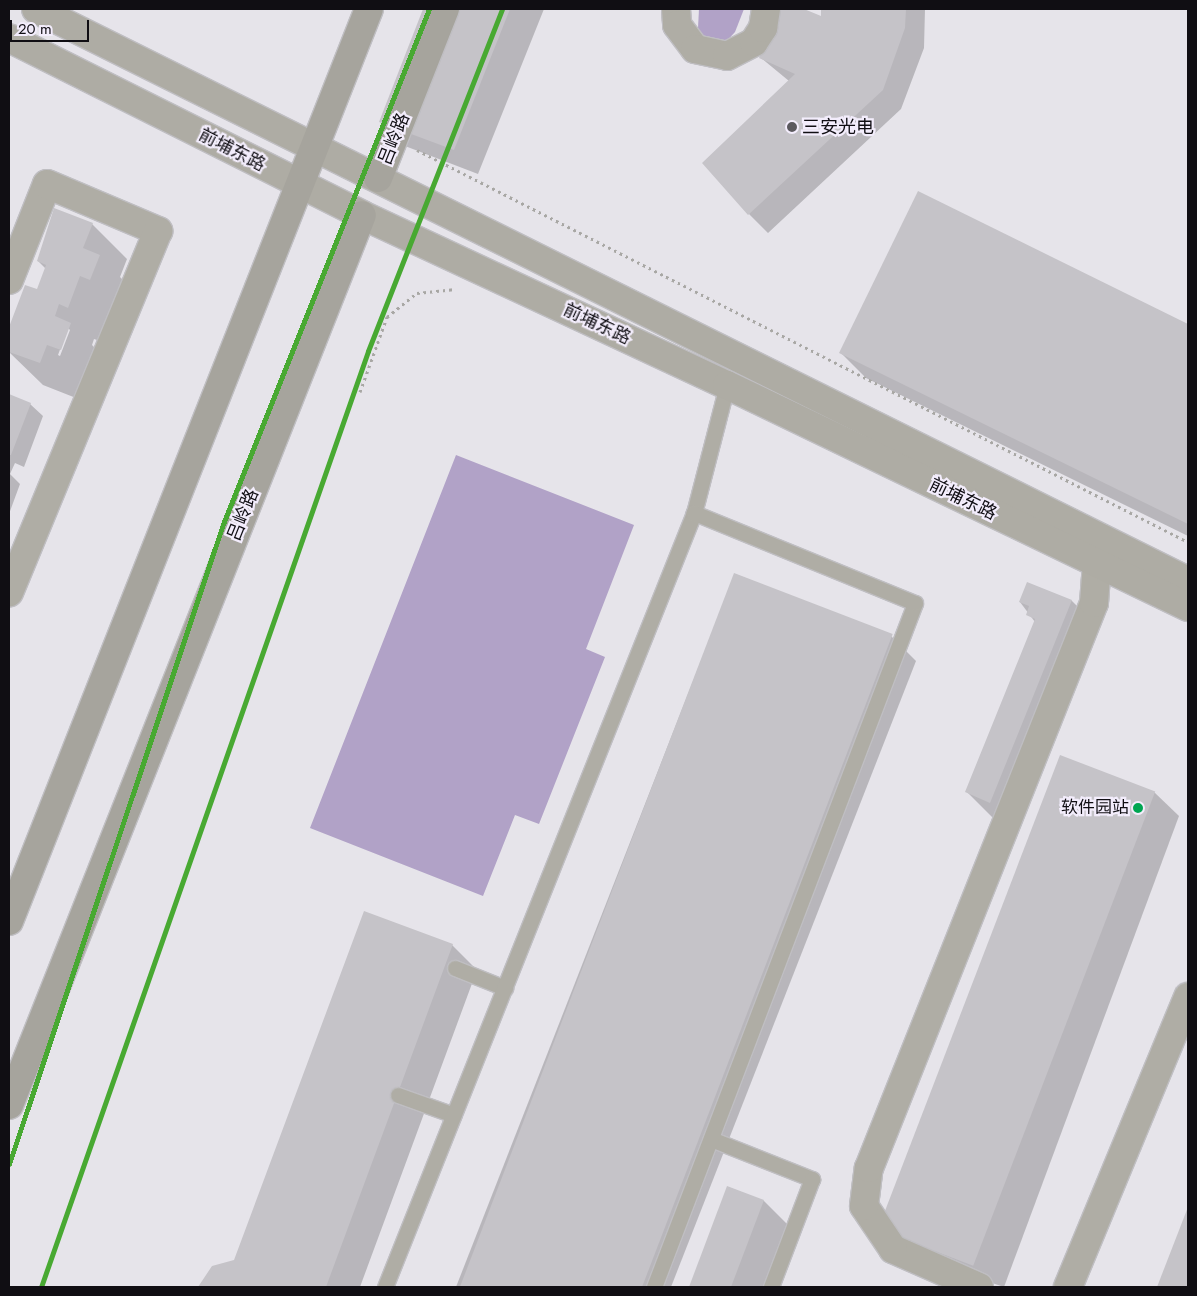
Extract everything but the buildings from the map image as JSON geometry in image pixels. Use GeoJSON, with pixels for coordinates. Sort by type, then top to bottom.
{"type":"FeatureCollection","features":[{"type":"Feature","properties":{"kind":"main road","name":"前埔东路"},"geometry":{"type":"LineString","coordinates":[[36,9],[1188,581]]}},
{"type":"Feature","properties":{"kind":"main road"},"geometry":{"type":"LineString","coordinates":[[9,921],[369,9]]}},
{"type":"Feature","properties":{"kind":"main road","name":"吕岭路"},"geometry":{"type":"LineString","coordinates":[[9,1105],[445,9]]}},
{"type":"Feature","properties":{"kind":"main road","name":"前埔东路"},"geometry":{"type":"LineString","coordinates":[[9,38],[362,216],[728,385],[1188,607]]}},
{"type":"Feature","properties":{"kind":"street"},"geometry":{"type":"LineString","coordinates":[[676,9],[677,24],[695,49],[727,56],[754,42],[763,28],[766,9]]}},
{"type":"Feature","properties":{"kind":"street"},"geometry":{"type":"LineString","coordinates":[[9,280],[47,184],[158,231],[9,592]]}},
{"type":"Feature","properties":{"kind":"street"},"geometry":{"type":"LineString","coordinates":[[978,1287],[893,1249],[864,1206],[869,1168],[1094,603],[1097,563]]}},
{"type":"Feature","properties":{"kind":"street"},"geometry":{"type":"LineString","coordinates":[[1068,1287],[1188,997]]}},
{"type":"Feature","properties":{"kind":"lane"},"geometry":{"type":"LineString","coordinates":[[385,1287],[694,513],[728,385]]}},
{"type":"Feature","properties":{"kind":"lane"},"geometry":{"type":"LineString","coordinates":[[654,1287],[915,603],[694,513]]}},
{"type":"Feature","properties":{"kind":"lane"},"geometry":{"type":"LineString","coordinates":[[455,968],[505,988]]}},
{"type":"Feature","properties":{"kind":"lane"},"geometry":{"type":"LineString","coordinates":[[398,1095],[454,1114]]}},
{"type":"Feature","properties":{"kind":"lane"},"geometry":{"type":"LineString","coordinates":[[711,1139],[812,1179],[772,1287]]}},
{"type":"Feature","properties":{"kind":"path"},"geometry":{"type":"LineString","coordinates":[[394,139],[1188,542]]}},
{"type":"Feature","properties":{"kind":"shaded area"},"geometry":{"type":"Polygon","coordinates":[[[699,9],[744,9],[735,32],[724,44],[704,39],[698,28],[699,9]]]}},
{"type":"Feature","properties":{"kind":"shaded area"},"geometry":{"type":"Polygon","coordinates":[[[456,455],[634,525],[586,649],[605,657],[539,824],[515,815],[483,896],[310,828],[456,455]]]}},
{"type":"Feature","properties":{"kind":"transit line"},"geometry":{"type":"LineString","coordinates":[[9,1164],[223,524],[429,9]]}},
{"type":"Feature","properties":{"kind":"transit line"},"geometry":{"type":"LineString","coordinates":[[41,1287],[368,351],[502,9]]}},
{"type":"Feature","properties":{"kind":"place","name":"三安光电"},"geometry":{"type":"Point","coordinates":[792,127]}},
{"type":"Feature","properties":{"kind":"place","name":"软件园站"},"geometry":{"type":"Point","coordinates":[1138,808]}}]}
